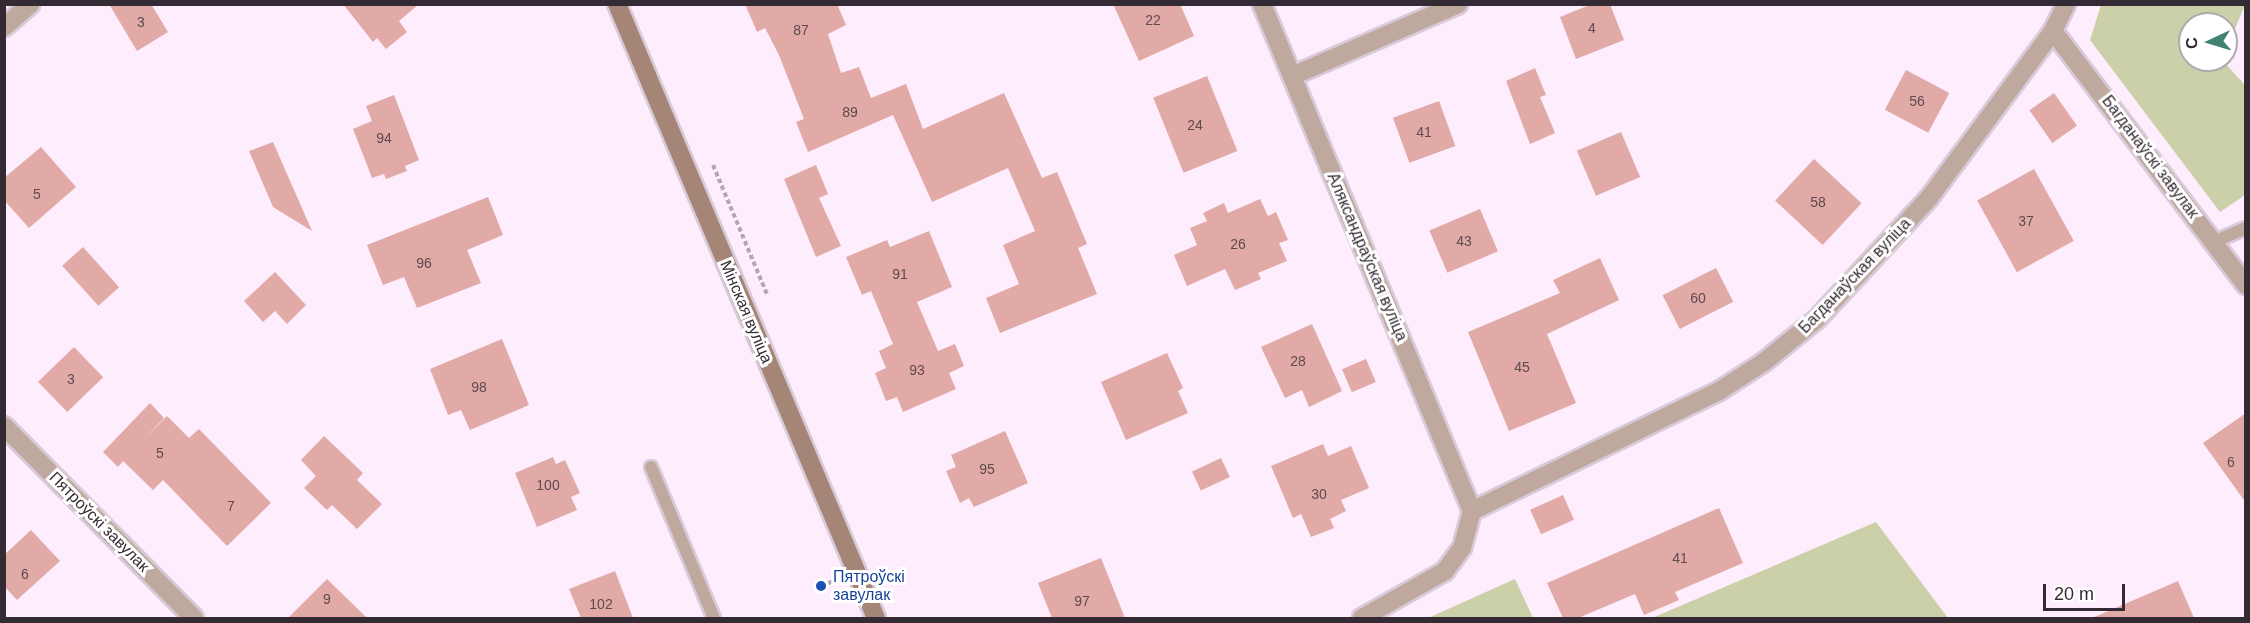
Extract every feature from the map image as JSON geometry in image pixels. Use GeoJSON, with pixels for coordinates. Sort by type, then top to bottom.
{"type":"FeatureCollection","features":[{"type":"Feature","properties":{"kind":"main road","name":"Мінская вуліца"},"geometry":{"type":"LineString","coordinates":[[618,4],[876,618]]}},
{"type":"Feature","properties":{"kind":"street"},"geometry":{"type":"LineString","coordinates":[[4,27],[30,4]]}},
{"type":"Feature","properties":{"kind":"street","name":"Аляксандраўская вуліца"},"geometry":{"type":"LineString","coordinates":[[1262,4],[1472,511]]}},
{"type":"Feature","properties":{"kind":"street"},"geometry":{"type":"LineString","coordinates":[[1292,76],[1458,4]]}},
{"type":"Feature","properties":{"kind":"street","name":"Багданаўская вуліца"},"geometry":{"type":"LineString","coordinates":[[1472,511],[1719,391],[1764,362],[1808,326],[1929,198],[2053,30],[2066,4]]}},
{"type":"Feature","properties":{"kind":"street","name":"Багданаўскі завулак"},"geometry":{"type":"LineString","coordinates":[[2053,30],[2246,285]]}},
{"type":"Feature","properties":{"kind":"street","name":"Пятроўскі завулак"},"geometry":{"type":"LineString","coordinates":[[4,426],[194,618]]}},
{"type":"Feature","properties":{"kind":"street"},"geometry":{"type":"LineString","coordinates":[[1362,618],[1445,571],[1462,548],[1472,511]]}},
{"type":"Feature","properties":{"kind":"lane"},"geometry":{"type":"LineString","coordinates":[[2214,242],[2246,228]]}},
{"type":"Feature","properties":{"kind":"lane"},"geometry":{"type":"LineString","coordinates":[[651,467],[714,618]]}},
{"type":"Feature","properties":{"kind":"green space"},"geometry":{"type":"Polygon","coordinates":[[[2101,5],[2245,5],[2238,22],[2238,12],[2178,12],[2178,72],[2233,72],[2245,85],[2245,195],[2220,212],[2090,40],[2101,5]]]}},
{"type":"Feature","properties":{"kind":"green space"},"geometry":{"type":"Polygon","coordinates":[[[1876,522],[1948,618],[1652,618],[1876,522]]]}},
{"type":"Feature","properties":{"kind":"green space"},"geometry":{"type":"Polygon","coordinates":[[[1515,579],[1533,618],[1428,618],[1515,579]]]}},
{"type":"Feature","properties":{"kind":"building"},"geometry":{"type":"Polygon","coordinates":[[[109,4],[151,4],[168,32],[137,51],[109,4]]]}},
{"type":"Feature","properties":{"kind":"building"},"geometry":{"type":"Polygon","coordinates":[[[343,4],[419,4],[399,21],[407,32],[386,49],[377,38],[373,42],[343,4]]]}},
{"type":"Feature","properties":{"kind":"building"},"geometry":{"type":"Polygon","coordinates":[[[745,4],[837,4],[846,25],[828,34],[841,73],[859,67],[871,98],[906,84],[923,129],[1004,93],[1042,178],[1057,172],[1087,244],[1078,248],[1097,294],[1000,333],[986,298],[1019,284],[1003,245],[1035,231],[1008,168],[932,202],[893,115],[808,152],[796,122],[804,119],[779,55],[765,28],[757,32],[745,4]]]}},
{"type":"Feature","properties":{"kind":"building"},"geometry":{"type":"Polygon","coordinates":[[[1113,4],[1180,4],[1194,36],[1139,61],[1113,4]]]}},
{"type":"Feature","properties":{"kind":"building"},"geometry":{"type":"Polygon","coordinates":[[[1592,4],[1610,4],[1624,40],[1576,59],[1560,17],[1592,4]]]}},
{"type":"Feature","properties":{"kind":"building"},"geometry":{"type":"Polygon","coordinates":[[[1535,68],[1546,95],[1540,97],[1555,133],[1530,144],[1506,81],[1535,68]]]}},
{"type":"Feature","properties":{"kind":"building"},"geometry":{"type":"Polygon","coordinates":[[[1906,70],[1949,93],[1928,133],[1885,110],[1906,70]]]}},
{"type":"Feature","properties":{"kind":"building"},"geometry":{"type":"Polygon","coordinates":[[[1207,76],[1237,151],[1184,173],[1153,98],[1207,76]]]}},
{"type":"Feature","properties":{"kind":"building"},"geometry":{"type":"Polygon","coordinates":[[[2054,93],[2077,126],[2052,143],[2029,110],[2054,93]]]}},
{"type":"Feature","properties":{"kind":"building"},"geometry":{"type":"Polygon","coordinates":[[[394,95],[419,160],[405,166],[407,171],[386,179],[384,174],[372,178],[353,129],[372,121],[366,106],[394,95]]]}},
{"type":"Feature","properties":{"kind":"building"},"geometry":{"type":"Polygon","coordinates":[[[1439,101],[1455,146],[1409,163],[1393,118],[1439,101]]]}},
{"type":"Feature","properties":{"kind":"building"},"geometry":{"type":"Polygon","coordinates":[[[1621,132],[1640,177],[1596,196],[1577,151],[1621,132]]]}},
{"type":"Feature","properties":{"kind":"building"},"geometry":{"type":"Polygon","coordinates":[[[273,142],[312,231],[273,207],[249,151],[273,142]]]}},
{"type":"Feature","properties":{"kind":"building"},"geometry":{"type":"Polygon","coordinates":[[[41,147],[76,187],[29,228],[4,200],[4,178],[41,147]]]}},
{"type":"Feature","properties":{"kind":"building"},"geometry":{"type":"Polygon","coordinates":[[[1814,159],[1862,203],[1823,245],[1775,201],[1814,159]]]}},
{"type":"Feature","properties":{"kind":"building"},"geometry":{"type":"Polygon","coordinates":[[[816,165],[828,194],[819,198],[841,246],[816,257],[784,179],[816,165]]]}},
{"type":"Feature","properties":{"kind":"building"},"geometry":{"type":"Polygon","coordinates":[[[2034,169],[2074,241],[2017,272],[1977,201],[2034,169]]]}},
{"type":"Feature","properties":{"kind":"building"},"geometry":{"type":"Polygon","coordinates":[[[488,197],[503,235],[467,250],[481,283],[417,308],[404,277],[383,285],[367,245],[488,197]]]}},
{"type":"Feature","properties":{"kind":"building"},"geometry":{"type":"Polygon","coordinates":[[[1260,199],[1268,216],[1276,212],[1288,240],[1279,243],[1287,261],[1258,273],[1261,279],[1235,290],[1225,269],[1187,286],[1174,255],[1197,245],[1190,228],[1207,221],[1203,213],[1224,203],[1228,213],[1260,199]]]}},
{"type":"Feature","properties":{"kind":"building"},"geometry":{"type":"Polygon","coordinates":[[[1480,209],[1498,251],[1447,273],[1429,230],[1480,209]]]}},
{"type":"Feature","properties":{"kind":"building"},"geometry":{"type":"Polygon","coordinates":[[[929,231],[952,287],[917,302],[938,351],[955,344],[964,366],[949,373],[956,389],[903,412],[897,397],[886,401],[875,373],[886,368],[879,351],[893,344],[871,291],[862,295],[846,257],[887,240],[890,247],[929,231]]]}},
{"type":"Feature","properties":{"kind":"building"},"geometry":{"type":"Polygon","coordinates":[[[83,247],[119,287],[98,306],[62,266],[83,247]]]}},
{"type":"Feature","properties":{"kind":"building"},"geometry":{"type":"Polygon","coordinates":[[[1600,258],[1619,300],[1547,334],[1576,403],[1509,431],[1468,332],[1560,293],[1553,280],[1600,258]]]}},
{"type":"Feature","properties":{"kind":"building"},"geometry":{"type":"Polygon","coordinates":[[[1716,268],[1733,302],[1680,329],[1663,295],[1716,268]]]}},
{"type":"Feature","properties":{"kind":"building"},"geometry":{"type":"Polygon","coordinates":[[[275,272],[306,305],[287,324],[275,311],[263,322],[244,301],[275,272]]]}},
{"type":"Feature","properties":{"kind":"building"},"geometry":{"type":"Polygon","coordinates":[[[1312,324],[1342,391],[1309,407],[1302,390],[1285,398],[1261,347],[1312,324]]]}},
{"type":"Feature","properties":{"kind":"building"},"geometry":{"type":"Polygon","coordinates":[[[502,339],[529,405],[470,430],[461,410],[448,415],[430,369],[502,339]]]}},
{"type":"Feature","properties":{"kind":"building"},"geometry":{"type":"Polygon","coordinates":[[[74,347],[103,377],[67,412],[38,382],[74,347]]]}},
{"type":"Feature","properties":{"kind":"building"},"geometry":{"type":"Polygon","coordinates":[[[1167,353],[1183,388],[1178,391],[1188,413],[1126,440],[1101,382],[1167,353]]]}},
{"type":"Feature","properties":{"kind":"building"},"geometry":{"type":"Polygon","coordinates":[[[1366,359],[1376,382],[1352,392],[1342,369],[1366,359]]]}},
{"type":"Feature","properties":{"kind":"building"},"geometry":{"type":"Polygon","coordinates":[[[150,403],[164,418],[142,441],[167,416],[189,438],[199,429],[271,503],[227,546],[163,480],[153,490],[123,461],[118,467],[103,452],[150,403]]]}},
{"type":"Feature","properties":{"kind":"building"},"geometry":{"type":"Polygon","coordinates":[[[2246,413],[2246,503],[2203,443],[2246,413]]]}},
{"type":"Feature","properties":{"kind":"building"},"geometry":{"type":"Polygon","coordinates":[[[1005,431],[1028,483],[974,507],[969,498],[960,503],[946,471],[956,467],[951,455],[1005,431]]]}},
{"type":"Feature","properties":{"kind":"building"},"geometry":{"type":"Polygon","coordinates":[[[324,436],[363,473],[357,480],[382,504],[357,529],[332,505],[327,510],[304,488],[316,476],[301,460],[324,436]]]}},
{"type":"Feature","properties":{"kind":"building"},"geometry":{"type":"Polygon","coordinates":[[[1323,444],[1328,456],[1351,446],[1369,488],[1341,500],[1346,511],[1330,519],[1334,528],[1311,537],[1301,514],[1293,518],[1271,466],[1323,444]]]}},
{"type":"Feature","properties":{"kind":"building"},"geometry":{"type":"Polygon","coordinates":[[[553,457],[556,464],[565,460],[580,493],[571,497],[577,510],[537,527],[515,473],[553,457]]]}},
{"type":"Feature","properties":{"kind":"building"},"geometry":{"type":"Polygon","coordinates":[[[1221,458],[1230,477],[1201,491],[1192,472],[1221,458]]]}},
{"type":"Feature","properties":{"kind":"building"},"geometry":{"type":"Polygon","coordinates":[[[1563,495],[1574,520],[1541,534],[1530,510],[1563,495]]]}},
{"type":"Feature","properties":{"kind":"building"},"geometry":{"type":"Polygon","coordinates":[[[1719,508],[1743,563],[1675,592],[1679,600],[1644,615],[1635,594],[1578,618],[1563,618],[1547,583],[1719,508]]]}},
{"type":"Feature","properties":{"kind":"building"},"geometry":{"type":"Polygon","coordinates":[[[31,530],[60,561],[17,600],[4,586],[4,555],[31,530]]]}},
{"type":"Feature","properties":{"kind":"building"},"geometry":{"type":"Polygon","coordinates":[[[1101,558],[1125,618],[1052,618],[1038,583],[1101,558]]]}},
{"type":"Feature","properties":{"kind":"building"},"geometry":{"type":"Polygon","coordinates":[[[615,571],[633,618],[581,618],[569,589],[615,571]]]}},
{"type":"Feature","properties":{"kind":"building"},"geometry":{"type":"Polygon","coordinates":[[[327,579],[367,618],[288,618],[327,579]]]}},
{"type":"Feature","properties":{"kind":"building"},"geometry":{"type":"Polygon","coordinates":[[[2178,581],[2194,618],[2092,618],[2178,581]]]}},
{"type":"Feature","properties":{"kind":"place","name":"Пятроўскі завулак"},"geometry":{"type":"Point","coordinates":[821,586]}}]}
